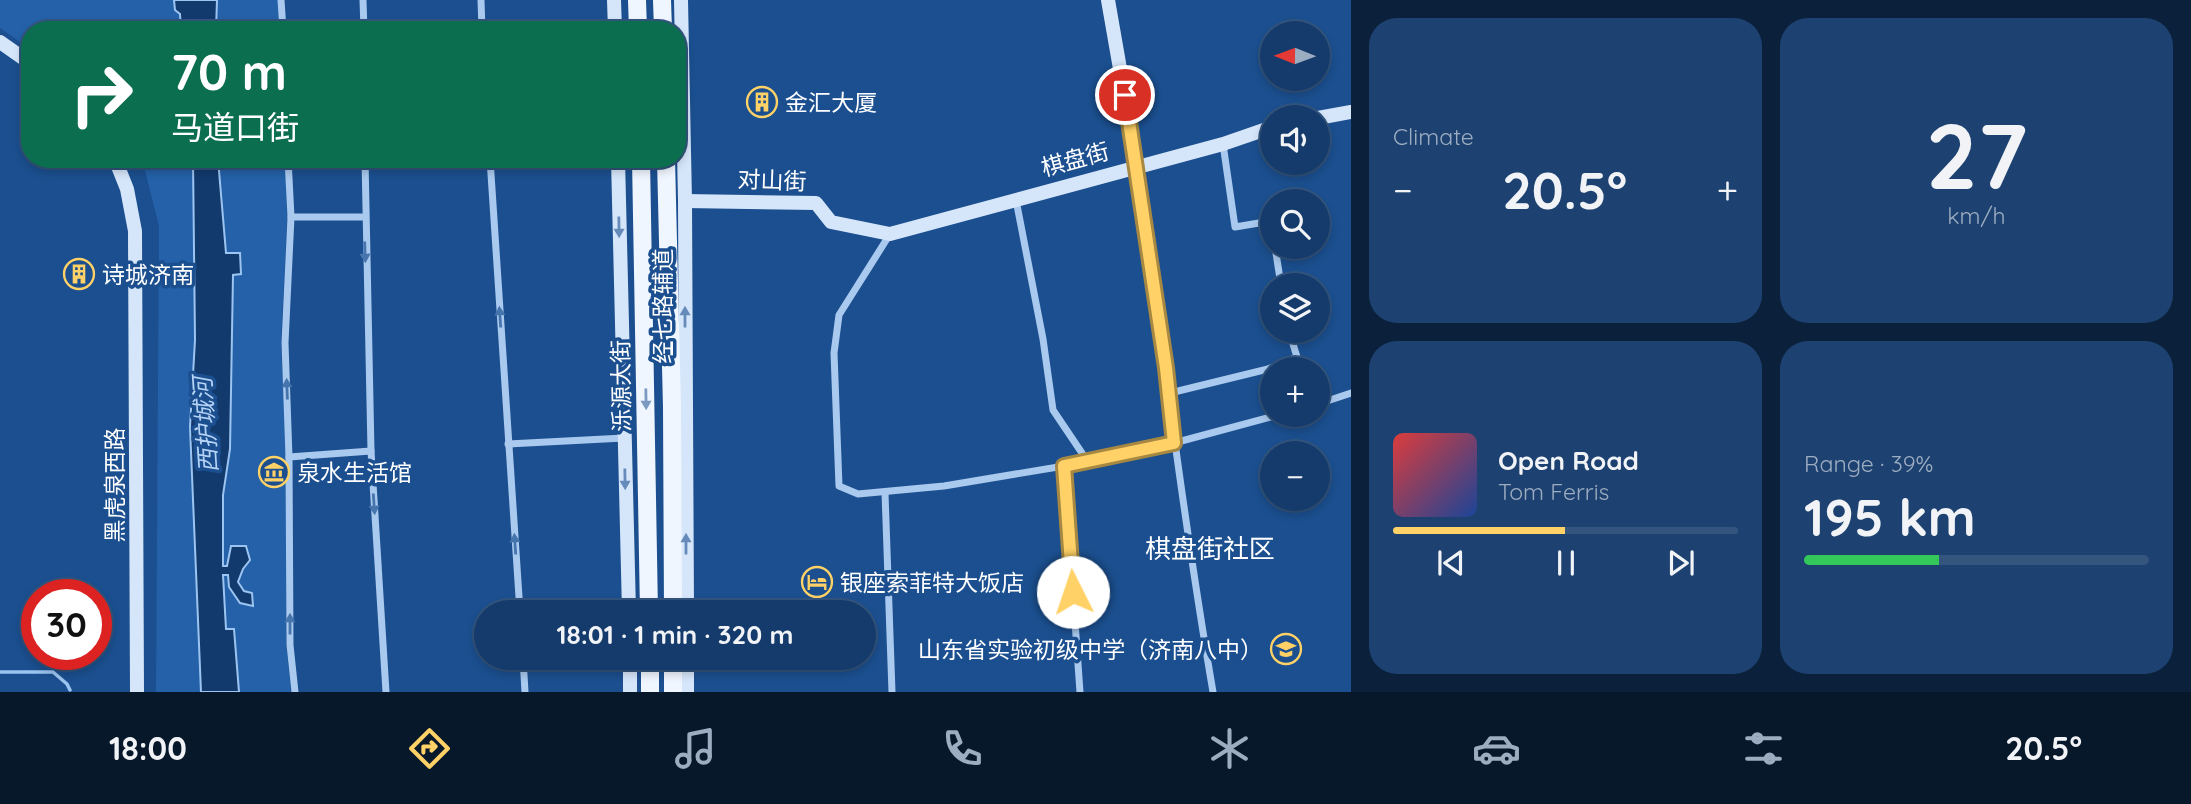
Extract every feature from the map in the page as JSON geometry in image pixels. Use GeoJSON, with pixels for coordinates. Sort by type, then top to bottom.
{"type":"FeatureCollection","features":[{"type":"Feature","properties":{"kind":"main road"},"geometry":{"type":"LineString","coordinates":[[637,0],[638,21]]}},
{"type":"Feature","properties":{"kind":"main road"},"geometry":{"type":"LineString","coordinates":[[662,0],[663,21]]}},
{"type":"Feature","properties":{"kind":"main road","name":"泺源大街"},"geometry":{"type":"LineString","coordinates":[[641,168],[649,600]]}},
{"type":"Feature","properties":{"kind":"main road"},"geometry":{"type":"LineString","coordinates":[[666,168],[673,600]]}},
{"type":"Feature","properties":{"kind":"main road"},"geometry":{"type":"LineString","coordinates":[[650,670],[650,692]]}},
{"type":"Feature","properties":{"kind":"main road"},"geometry":{"type":"LineString","coordinates":[[673,670],[673,692]]}},
{"type":"Feature","properties":{"kind":"street"},"geometry":{"type":"LineString","coordinates":[[281,0],[282,21]]}},
{"type":"Feature","properties":{"kind":"street"},"geometry":{"type":"LineString","coordinates":[[363,0],[364,21]]}},
{"type":"Feature","properties":{"kind":"street"},"geometry":{"type":"LineString","coordinates":[[481,0],[482,21]]}},
{"type":"Feature","properties":{"kind":"street"},"geometry":{"type":"LineString","coordinates":[[614,0],[615,21]]}},
{"type":"Feature","properties":{"kind":"street","name":"经七路辅道"},"geometry":{"type":"LineString","coordinates":[[681,0],[681,21]]}},
{"type":"Feature","properties":{"kind":"street"},"geometry":{"type":"LineString","coordinates":[[1108,0],[1137,166],[1170,393],[1174,443],[1213,692]]}},
{"type":"Feature","properties":{"kind":"street"},"geometry":{"type":"LineString","coordinates":[[0,42],[21,57]]}},
{"type":"Feature","properties":{"kind":"street"},"geometry":{"type":"LineString","coordinates":[[1330,116],[1351,112]]}},
{"type":"Feature","properties":{"kind":"street","name":"棋盘街"},"geometry":{"type":"LineString","coordinates":[[890,234],[1223,144],[1260,131]]}},
{"type":"Feature","properties":{"kind":"street"},"geometry":{"type":"LineString","coordinates":[[1223,144],[1235,227],[1260,223]]}},
{"type":"Feature","properties":{"kind":"street","name":"黑虎泉西路"},"geometry":{"type":"LineString","coordinates":[[119,168],[127,189],[135,231],[137,692]]}},
{"type":"Feature","properties":{"kind":"street"},"geometry":{"type":"LineString","coordinates":[[288,168],[291,218],[285,343],[289,457],[290,645],[295,692]]}},
{"type":"Feature","properties":{"kind":"street"},"geometry":{"type":"LineString","coordinates":[[365,168],[371,451],[386,692]]}},
{"type":"Feature","properties":{"kind":"street"},"geometry":{"type":"LineString","coordinates":[[491,168],[519,600]]}},
{"type":"Feature","properties":{"kind":"street","name":"经七路辅道"},"geometry":{"type":"LineString","coordinates":[[618,168],[629,600]]}},
{"type":"Feature","properties":{"kind":"street","name":"经七路辅道"},"geometry":{"type":"LineString","coordinates":[[684,168],[687,600]]}},
{"type":"Feature","properties":{"kind":"street"},"geometry":{"type":"LineString","coordinates":[[1016,199],[1043,339],[1053,410],[1088,462]]}},
{"type":"Feature","properties":{"kind":"street","name":"对山街"},"geometry":{"type":"LineString","coordinates":[[685,201],[816,203],[831,222],[890,234]]}},
{"type":"Feature","properties":{"kind":"street"},"geometry":{"type":"LineString","coordinates":[[291,218],[365,217]]}},
{"type":"Feature","properties":{"kind":"street"},"geometry":{"type":"LineString","coordinates":[[890,234],[839,315],[834,353],[839,486],[858,494],[944,486],[1088,462],[1260,420]]}},
{"type":"Feature","properties":{"kind":"street"},"geometry":{"type":"LineString","coordinates":[[1170,393],[1268,369],[1297,357],[1293,343]]}},
{"type":"Feature","properties":{"kind":"street"},"geometry":{"type":"LineString","coordinates":[[1330,400],[1351,393]]}},
{"type":"Feature","properties":{"kind":"street"},"geometry":{"type":"LineString","coordinates":[[508,444],[624,438]]}},
{"type":"Feature","properties":{"kind":"street"},"geometry":{"type":"LineString","coordinates":[[289,457],[371,451]]}},
{"type":"Feature","properties":{"kind":"street"},"geometry":{"type":"LineString","coordinates":[[1064,466],[1080,692]]}},
{"type":"Feature","properties":{"kind":"street"},"geometry":{"type":"LineString","coordinates":[[885,493],[892,692]]}},
{"type":"Feature","properties":{"kind":"street"},"geometry":{"type":"LineString","coordinates":[[524,670],[525,692]]}},
{"type":"Feature","properties":{"kind":"street"},"geometry":{"type":"LineString","coordinates":[[630,670],[630,692]]}},
{"type":"Feature","properties":{"kind":"street"},"geometry":{"type":"LineString","coordinates":[[687,670],[687,692]]}},
{"type":"Feature","properties":{"kind":"shaded area"},"geometry":{"type":"Polygon","coordinates":[[[0,0],[280,0],[281,21],[21,21],[21,43],[0,28],[0,0]]]}},
{"type":"Feature","properties":{"kind":"shaded area"},"geometry":{"type":"Polygon","coordinates":[[[144,168],[286,168],[287,220],[281,344],[287,460],[286,643],[291,692],[156,692],[159,226],[144,168]]]}},
{"type":"Feature","properties":{"kind":"water"},"geometry":{"type":"Polygon","coordinates":[[[174,0],[217,0],[216,21],[180,21],[180,14],[175,10],[174,0]]]}},
{"type":"Feature","properties":{"kind":"water","name":"西护城河"},"geometry":{"type":"Polygon","coordinates":[[[193,168],[219,168],[226,253],[240,253],[241,274],[233,275],[230,449],[223,495],[223,566],[227,566],[231,546],[246,546],[250,560],[238,582],[244,591],[252,593],[253,606],[240,603],[229,587],[228,575],[223,575],[226,629],[234,629],[239,692],[201,692],[190,427],[195,340],[193,168]]]}},
{"type":"Feature","properties":{"kind":"waterway"},"geometry":{"type":"LineString","coordinates":[[0,672],[53,672],[70,690]]}},
{"type":"Feature","properties":{"kind":"place","name":"金汇大厦"},"geometry":{"type":"Point","coordinates":[762,102]}},
{"type":"Feature","properties":{"kind":"place","name":"诗城济南"},"geometry":{"type":"Point","coordinates":[79,274]}},
{"type":"Feature","properties":{"kind":"place","name":"泉水生活馆"},"geometry":{"type":"Point","coordinates":[274,472]}},
{"type":"Feature","properties":{"kind":"place","name":"银座索菲特大饭店"},"geometry":{"type":"Point","coordinates":[817,582]}},
{"type":"Feature","properties":{"kind":"place","name":"山东省实验初级中学（济南八中）"},"geometry":{"type":"Point","coordinates":[1286,649]}},
{"type":"Feature","properties":{"kind":"district","name":"棋盘街社区"},"geometry":{"type":"Point","coordinates":[1210,548]}},
{"type":"Feature","properties":{"kind":"route"},"geometry":{"type":"LineString","coordinates":[[1073,592],[1064,466],[1174,443],[1170,393],[1125,95]]}}]}
